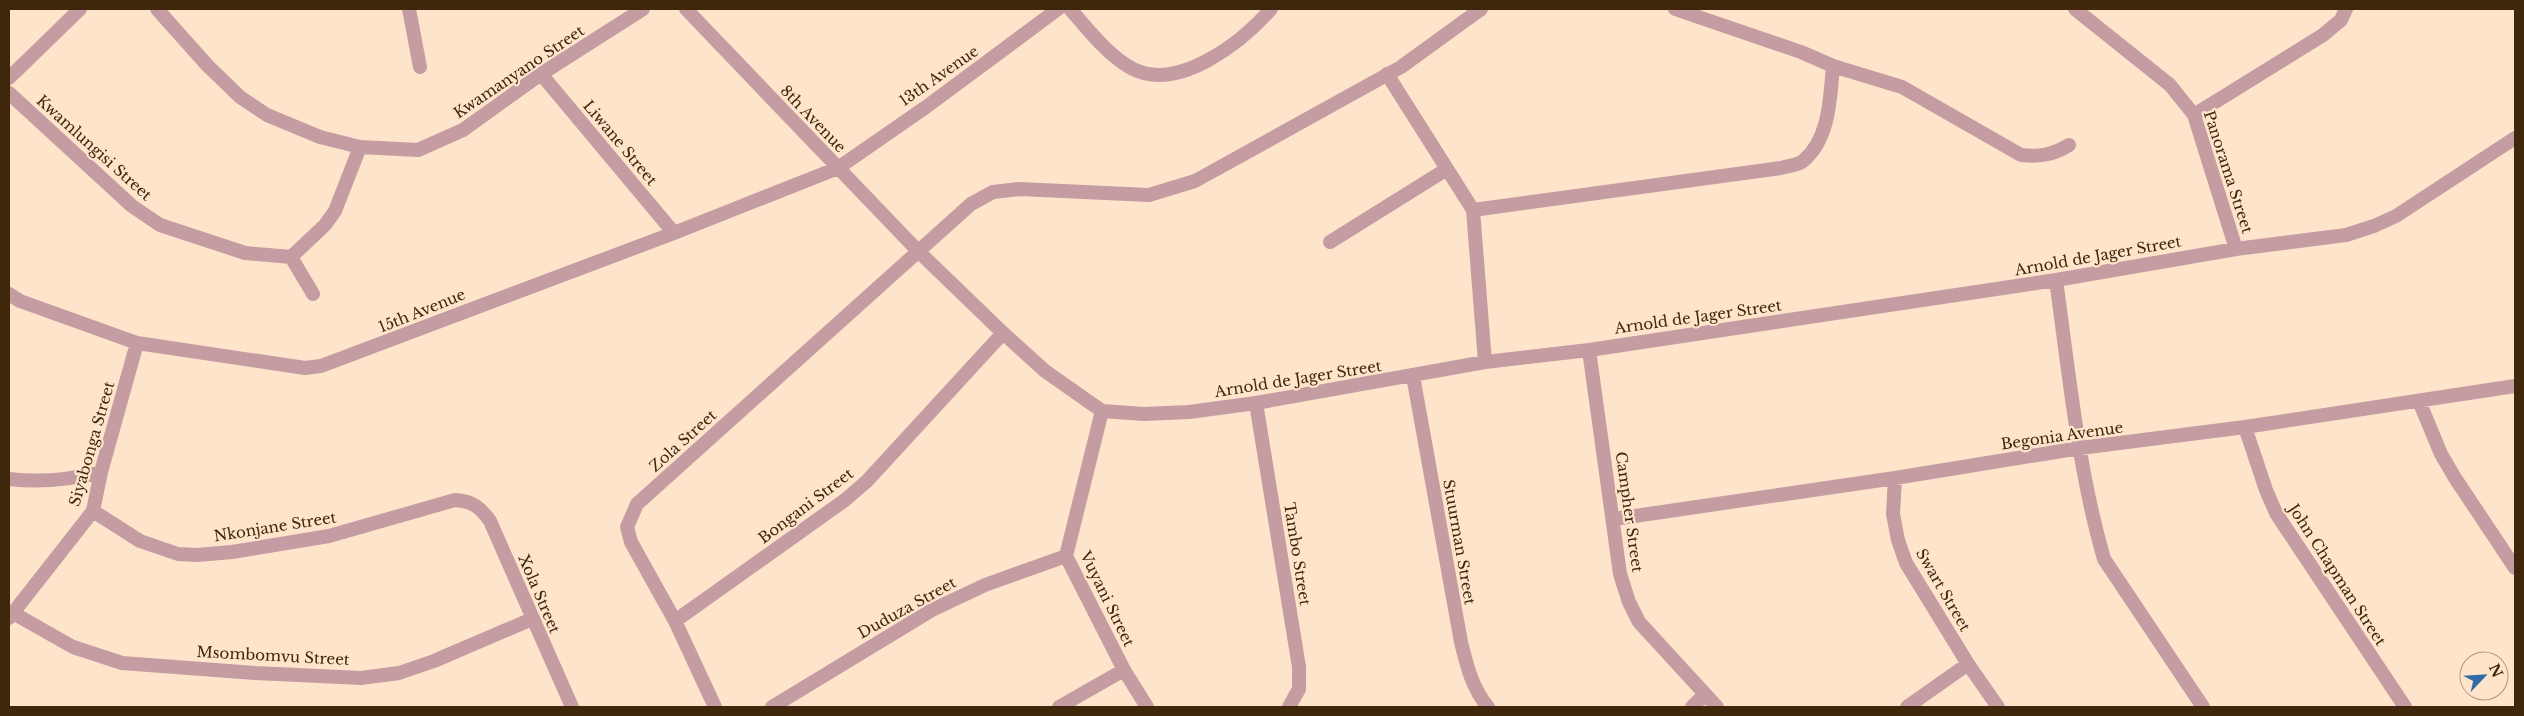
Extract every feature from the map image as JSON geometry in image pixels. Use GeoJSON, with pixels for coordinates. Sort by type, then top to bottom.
{"type":"FeatureCollection","features":[{"type":"Feature","properties":{"kind":"street"},"geometry":{"type":"LineString","coordinates":[[9,78],[80,9]]}},
{"type":"Feature","properties":{"kind":"street","name":"Kwamanyano Street"},"geometry":{"type":"LineString","coordinates":[[157,9],[207,65],[240,97],[267,115],[311,133],[360,147],[418,150],[463,130],[542,74],[643,9]]}},
{"type":"Feature","properties":{"kind":"street"},"geometry":{"type":"LineString","coordinates":[[409,9],[420,66]]}},
{"type":"Feature","properties":{"kind":"street","name":"8th Avenue"},"geometry":{"type":"LineString","coordinates":[[686,9],[838,168],[891,220],[918,251]]}},
{"type":"Feature","properties":{"kind":"street","name":"13th Avenue"},"geometry":{"type":"LineString","coordinates":[[838,168],[926,107],[1058,9]]}},
{"type":"Feature","properties":{"kind":"street"},"geometry":{"type":"LineString","coordinates":[[1070,9],[1105,48],[1134,69],[1167,76],[1199,66],[1228,47],[1271,9]]}},
{"type":"Feature","properties":{"kind":"street","name":"Zola Street"},"geometry":{"type":"LineString","coordinates":[[715,707],[675,621],[631,542],[627,526],[637,504],[971,204],[992,192],[1019,189],[1149,195],[1195,181],[1401,67],[1481,9]]}},
{"type":"Feature","properties":{"kind":"street"},"geometry":{"type":"LineString","coordinates":[[1675,9],[1801,52],[1833,66],[1902,87],[2021,154],[2040,157],[2061,150],[2069,145]]}},
{"type":"Feature","properties":{"kind":"street","name":"Panorama Street"},"geometry":{"type":"LineString","coordinates":[[2075,9],[2170,85],[2194,115],[2236,249]]}},
{"type":"Feature","properties":{"kind":"street"},"geometry":{"type":"LineString","coordinates":[[2194,115],[2323,35],[2341,20],[2346,9]]}},
{"type":"Feature","properties":{"kind":"street"},"geometry":{"type":"LineString","coordinates":[[1473,210],[1781,168],[1803,162],[1816,146],[1829,112],[1833,66]]}},
{"type":"Feature","properties":{"kind":"street","name":"Liwane Street"},"geometry":{"type":"LineString","coordinates":[[542,74],[674,233]]}},
{"type":"Feature","properties":{"kind":"street"},"geometry":{"type":"LineString","coordinates":[[1387,74],[1473,210],[1485,362]]}},
{"type":"Feature","properties":{"kind":"street","name":"Kwamlungisi Street"},"geometry":{"type":"LineString","coordinates":[[9,93],[132,206],[160,226],[245,253],[291,258]]}},
{"type":"Feature","properties":{"kind":"street","name":"Arnold de Jager Street"},"geometry":{"type":"LineString","coordinates":[[1102,411],[1144,414],[1171,413],[1256,403],[1485,362],[1589,350],[2056,280],[2236,249],[2346,235],[2374,226],[2425,199],[2515,138]]}},
{"type":"Feature","properties":{"kind":"street"},"geometry":{"type":"LineString","coordinates":[[313,294],[291,258],[325,225],[335,210],[360,147]]}},
{"type":"Feature","properties":{"kind":"street","name":"15th Avenue"},"geometry":{"type":"LineString","coordinates":[[9,294],[20,301],[137,343],[305,368],[321,366],[674,233],[838,168]]}},
{"type":"Feature","properties":{"kind":"street"},"geometry":{"type":"LineString","coordinates":[[1330,242],[1447,169]]}},
{"type":"Feature","properties":{"kind":"street"},"geometry":{"type":"LineString","coordinates":[[918,251],[1045,371],[1102,411]]}},
{"type":"Feature","properties":{"kind":"street"},"geometry":{"type":"LineString","coordinates":[[2056,280],[2080,448],[2097,536],[2104,559],[2203,707]]}},
{"type":"Feature","properties":{"kind":"street","name":"Bongani Street"},"geometry":{"type":"LineString","coordinates":[[675,621],[845,500],[867,481],[1003,333]]}},
{"type":"Feature","properties":{"kind":"street","name":"Siyabonga Street"},"geometry":{"type":"LineString","coordinates":[[11,615],[92,511],[137,343]]}},
{"type":"Feature","properties":{"kind":"street","name":"Campher Street"},"geometry":{"type":"LineString","coordinates":[[1589,350],[1614,519],[1620,574],[1629,602],[1639,622],[1717,707]]}},
{"type":"Feature","properties":{"kind":"street","name":"Stuurman Street"},"geometry":{"type":"LineString","coordinates":[[1413,376],[1461,642],[1469,674],[1480,698],[1488,707]]}},
{"type":"Feature","properties":{"kind":"street","name":"Begonia Avenue"},"geometry":{"type":"LineString","coordinates":[[1614,519],[1895,478],[2080,448],[2245,427],[2515,386]]}},
{"type":"Feature","properties":{"kind":"street"},"geometry":{"type":"LineString","coordinates":[[2420,401],[2441,454],[2515,568]]}},
{"type":"Feature","properties":{"kind":"street","name":"Tambo Street"},"geometry":{"type":"LineString","coordinates":[[1256,403],[1299,667],[1299,688],[1289,707]]}},
{"type":"Feature","properties":{"kind":"street","name":"Vuyani Street"},"geometry":{"type":"LineString","coordinates":[[1102,411],[1066,556],[1124,670],[1147,707]]}},
{"type":"Feature","properties":{"kind":"street","name":"John Chapman Street"},"geometry":{"type":"LineString","coordinates":[[2245,427],[2266,490],[2276,513],[2405,707]]}},
{"type":"Feature","properties":{"kind":"street"},"geometry":{"type":"LineString","coordinates":[[9,479],[39,482],[75,479],[101,472]]}},
{"type":"Feature","properties":{"kind":"street","name":"Swart Street"},"geometry":{"type":"LineString","coordinates":[[1895,478],[1893,514],[1898,540],[1906,563],[1968,664],[1998,707]]}},
{"type":"Feature","properties":{"kind":"street","name":"Nkonjane Street"},"geometry":{"type":"LineString","coordinates":[[92,511],[140,542],[178,554],[197,555],[232,552],[330,536],[455,500],[469,501]]}},
{"type":"Feature","properties":{"kind":"street","name":"Xola Street"},"geometry":{"type":"LineString","coordinates":[[469,501],[480,508],[490,521],[572,707]]}},
{"type":"Feature","properties":{"kind":"street","name":"Duduza Street"},"geometry":{"type":"LineString","coordinates":[[772,707],[932,610],[985,585],[1066,556]]}},
{"type":"Feature","properties":{"kind":"street","name":"Msombomvu Street"},"geometry":{"type":"LineString","coordinates":[[11,615],[73,647],[122,663],[255,673],[361,678],[408,670],[532,619]]}},
{"type":"Feature","properties":{"kind":"street"},"geometry":{"type":"LineString","coordinates":[[1907,707],[1968,664]]}},
{"type":"Feature","properties":{"kind":"street"},"geometry":{"type":"LineString","coordinates":[[1059,707],[1124,670]]}},
{"type":"Feature","properties":{"kind":"street"},"geometry":{"type":"LineString","coordinates":[[1692,707],[1704,695]]}}]}
